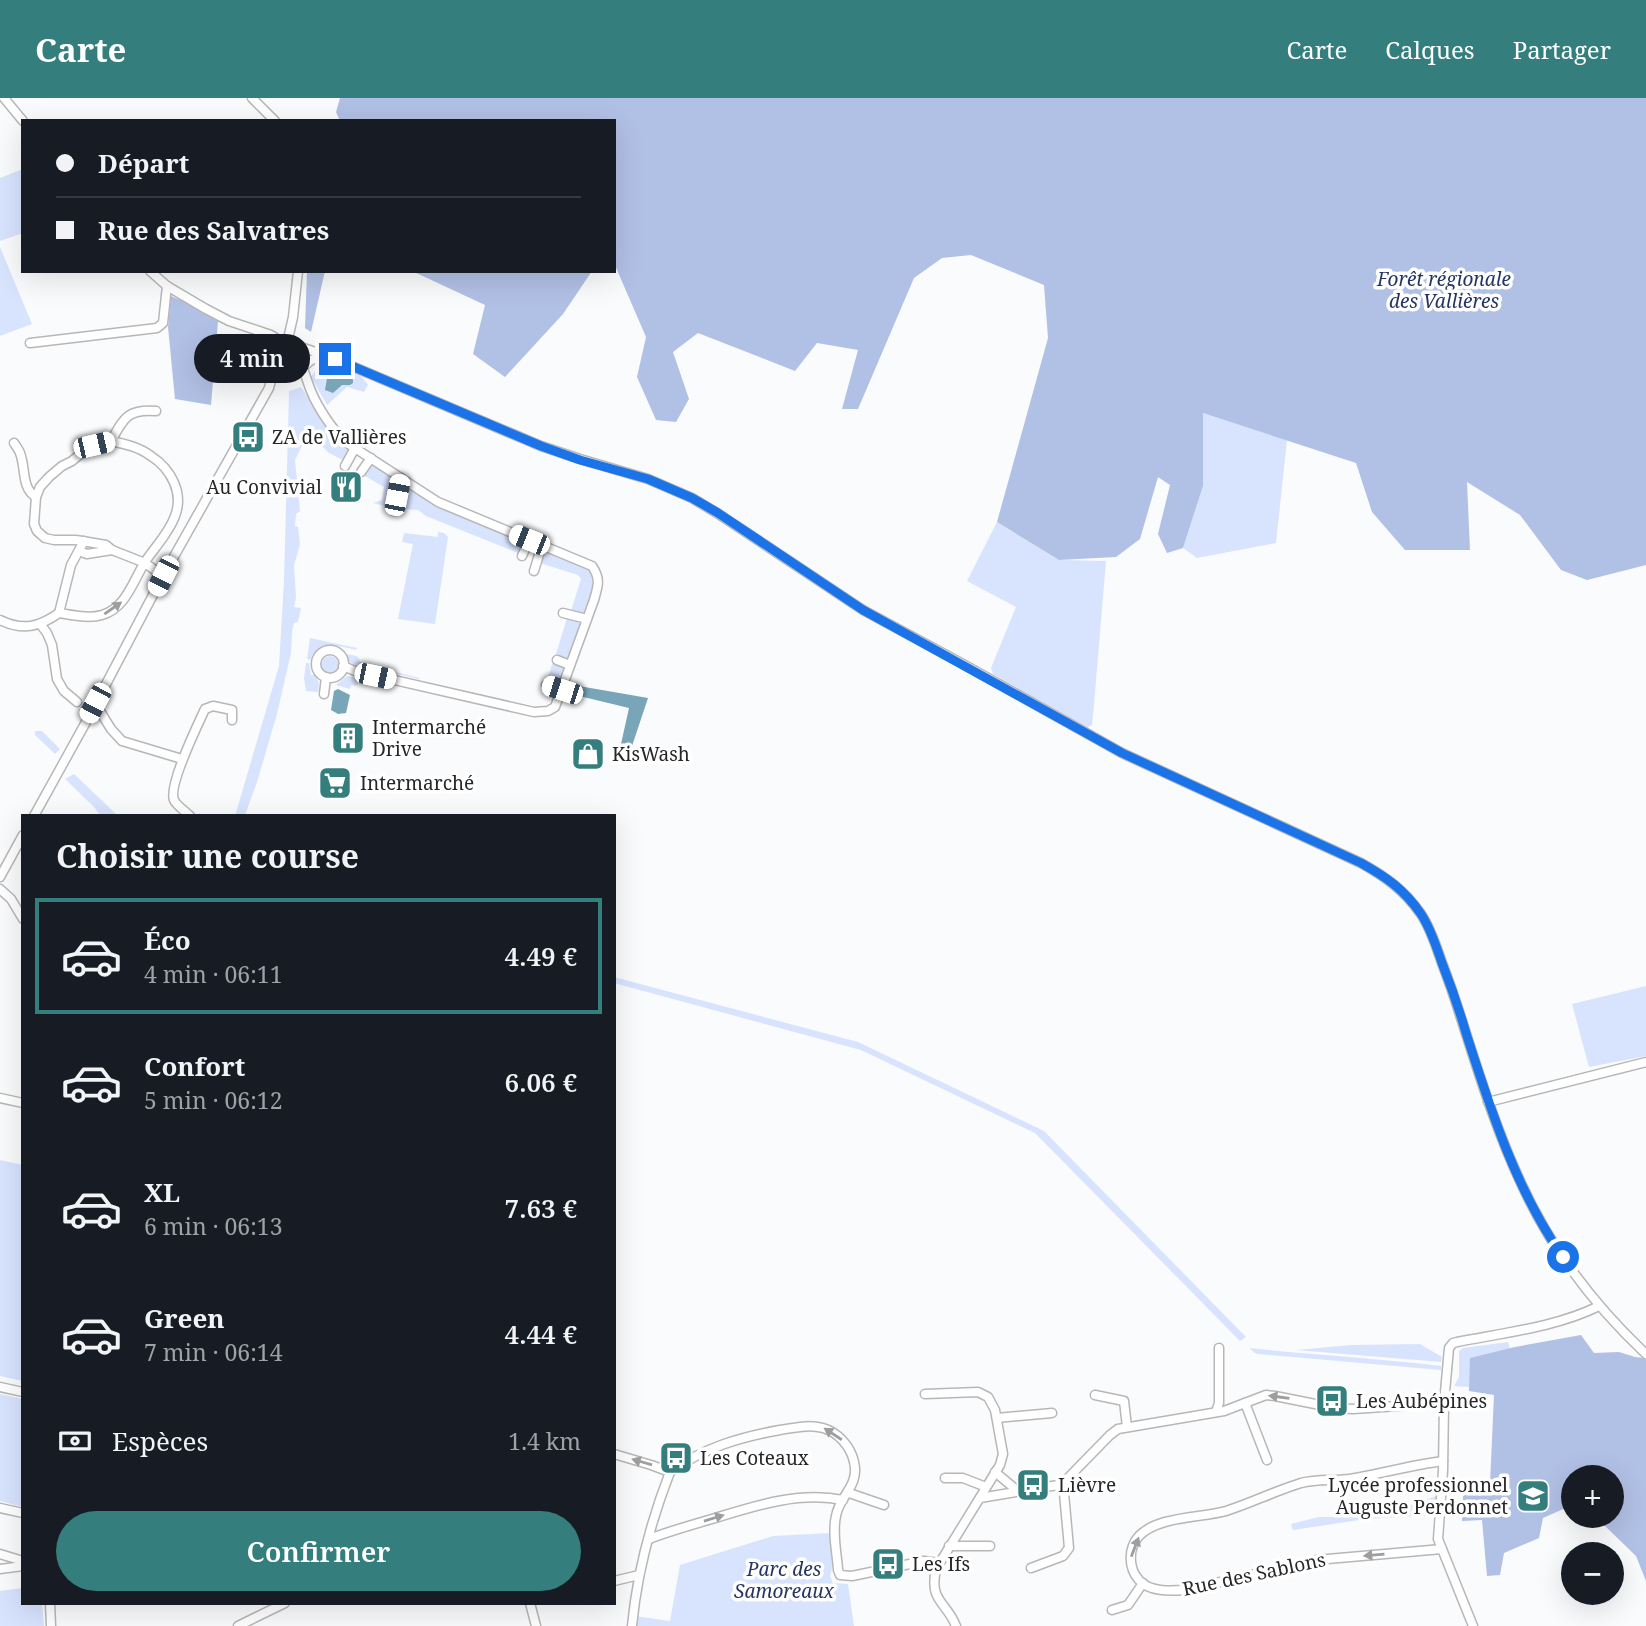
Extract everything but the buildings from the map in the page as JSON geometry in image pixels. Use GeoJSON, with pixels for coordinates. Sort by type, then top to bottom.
{"type":"FeatureCollection","features":[{"type":"Feature","properties":{"kind":"street"},"geometry":{"type":"LineString","coordinates":[[4,98],[21,119]]}},
{"type":"Feature","properties":{"kind":"street"},"geometry":{"type":"LineString","coordinates":[[253,98],[273,119]]}},
{"type":"Feature","properties":{"kind":"street"},"geometry":{"type":"LineString","coordinates":[[152,273],[167,286],[229,321],[328,356],[541,446],[672,488],[718,513],[863,610],[1112,748],[1361,863],[1387,878],[1421,914],[1432,935],[1451,985],[1488,1102],[1521,1185],[1541,1223],[1599,1306],[1646,1354]]}},
{"type":"Feature","properties":{"kind":"street"},"geometry":{"type":"LineString","coordinates":[[274,355],[278,348],[286,343],[293,318],[298,273]]}},
{"type":"Feature","properties":{"kind":"street"},"geometry":{"type":"LineString","coordinates":[[30,343],[157,328],[163,323],[167,286]]}},
{"type":"Feature","properties":{"kind":"street"},"geometry":{"type":"LineString","coordinates":[[268,334],[283,329],[293,318]]}},
{"type":"Feature","properties":{"kind":"street"},"geometry":{"type":"LineString","coordinates":[[293,318],[299,346],[306,357],[303,368],[311,391],[337,434],[438,502],[592,566],[598,574],[600,587],[555,707],[548,711],[539,713],[343,666]]}},
{"type":"Feature","properties":{"kind":"street"},"geometry":{"type":"LineString","coordinates":[[35,814],[163,576],[269,388],[275,365],[273,346],[268,334]]}},
{"type":"Feature","properties":{"kind":"street"},"geometry":{"type":"LineString","coordinates":[[269,388],[282,377],[296,374],[316,358],[328,356]]}},
{"type":"Feature","properties":{"kind":"street"},"geometry":{"type":"LineString","coordinates":[[275,365],[277,370],[311,391]]}},
{"type":"Feature","properties":{"kind":"street"},"geometry":{"type":"LineString","coordinates":[[111,441],[130,413],[140,410],[156,411]]}},
{"type":"Feature","properties":{"kind":"street"},"geometry":{"type":"LineString","coordinates":[[0,620],[23,626],[41,625],[59,613],[103,615],[120,605],[145,563],[175,516],[178,493],[167,469],[150,455],[131,446],[111,441],[94,445],[62,466],[40,487],[36,497],[34,524],[37,531],[45,538],[54,540],[106,545],[111,550],[145,563],[163,576]]}},
{"type":"Feature","properties":{"kind":"street"},"geometry":{"type":"LineString","coordinates":[[14,443],[21,454],[26,485],[36,497]]}},
{"type":"Feature","properties":{"kind":"street"},"geometry":{"type":"LineString","coordinates":[[345,466],[355,448]]}},
{"type":"Feature","properties":{"kind":"street"},"geometry":{"type":"LineString","coordinates":[[362,472],[370,458]]}},
{"type":"Feature","properties":{"kind":"street"},"geometry":{"type":"LineString","coordinates":[[394,511],[401,478]]}},
{"type":"Feature","properties":{"kind":"street"},"geometry":{"type":"LineString","coordinates":[[522,556],[529,540]]}},
{"type":"Feature","properties":{"kind":"street"},"geometry":{"type":"LineString","coordinates":[[59,613],[71,565],[83,541]]}},
{"type":"Feature","properties":{"kind":"street"},"geometry":{"type":"LineString","coordinates":[[534,571],[542,545]]}},
{"type":"Feature","properties":{"kind":"street"},"geometry":{"type":"LineString","coordinates":[[79,551],[87,554],[111,550]]}},
{"type":"Feature","properties":{"kind":"street"},"geometry":{"type":"LineString","coordinates":[[563,613],[587,618]]}},
{"type":"Feature","properties":{"kind":"street"},"geometry":{"type":"LineString","coordinates":[[41,625],[51,645],[57,679],[64,691],[77,702]]}},
{"type":"Feature","properties":{"kind":"street"},"geometry":{"type":"LineString","coordinates":[[324,651],[337,652],[342,658],[342,670],[335,676],[326,677],[316,666],[318,657],[324,651]]}},
{"type":"Feature","properties":{"kind":"street"},"geometry":{"type":"LineString","coordinates":[[557,660],[570,665]]}},
{"type":"Feature","properties":{"kind":"street"},"geometry":{"type":"LineString","coordinates":[[324,694],[326,677]]}},
{"type":"Feature","properties":{"kind":"street"},"geometry":{"type":"LineString","coordinates":[[546,685],[562,690]]}},
{"type":"Feature","properties":{"kind":"street"},"geometry":{"type":"LineString","coordinates":[[95,703],[122,741],[182,760]]}},
{"type":"Feature","properties":{"kind":"street"},"geometry":{"type":"LineString","coordinates":[[188,814],[174,801],[173,794],[182,760],[205,709],[212,706],[232,710],[232,720]]}},
{"type":"Feature","properties":{"kind":"street"},"geometry":{"type":"LineString","coordinates":[[0,877],[21,839]]}},
{"type":"Feature","properties":{"kind":"street"},"geometry":{"type":"LineString","coordinates":[[0,889],[11,899],[21,916]]}},
{"type":"Feature","properties":{"kind":"street"},"geometry":{"type":"LineString","coordinates":[[1488,1102],[1646,1062]]}},
{"type":"Feature","properties":{"kind":"street"},"geometry":{"type":"LineString","coordinates":[[0,1098],[21,1103]]}},
{"type":"Feature","properties":{"kind":"street"},"geometry":{"type":"LineString","coordinates":[[1473,1626],[1438,1539],[1444,1403],[1451,1345],[1521,1331],[1599,1306]]}},
{"type":"Feature","properties":{"kind":"street"},"geometry":{"type":"LineString","coordinates":[[1216,1412],[1219,1403],[1219,1348]]}},
{"type":"Feature","properties":{"kind":"street"},"geometry":{"type":"LineString","coordinates":[[0,1387],[21,1392]]}},
{"type":"Feature","properties":{"kind":"street"},"geometry":{"type":"LineString","coordinates":[[925,1394],[978,1392],[988,1397],[992,1401],[997,1418],[1003,1454],[1000,1465],[939,1563],[933,1580],[937,1599],[956,1626]]}},
{"type":"Feature","properties":{"kind":"street"},"geometry":{"type":"LineString","coordinates":[[1095,1395],[1124,1401],[1127,1427]]}},
{"type":"Feature","properties":{"kind":"street"},"geometry":{"type":"LineString","coordinates":[[979,1498],[1054,1486],[1063,1482],[1118,1429],[1224,1411],[1266,1395],[1353,1409],[1444,1403]]}},
{"type":"Feature","properties":{"kind":"street"},"geometry":{"type":"LineString","coordinates":[[1245,1403],[1266,1460]]}},
{"type":"Feature","properties":{"kind":"street"},"geometry":{"type":"LineString","coordinates":[[997,1418],[1052,1413]]}},
{"type":"Feature","properties":{"kind":"street"},"geometry":{"type":"LineString","coordinates":[[632,1626],[639,1575],[670,1472],[709,1449],[737,1439],[806,1426],[825,1428],[840,1437],[849,1449],[855,1470],[835,1520],[840,1575],[852,1576],[924,1561],[939,1563]]}},
{"type":"Feature","properties":{"kind":"street"},"geometry":{"type":"LineString","coordinates":[[616,1455],[670,1472]]}},
{"type":"Feature","properties":{"kind":"street"},"geometry":{"type":"LineString","coordinates":[[1112,1610],[1128,1605],[1143,1583],[1138,1579],[1130,1558],[1139,1536],[1154,1526],[1224,1511],[1305,1482],[1345,1479],[1443,1461]]}},
{"type":"Feature","properties":{"kind":"street"},"geometry":{"type":"LineString","coordinates":[[995,1472],[1019,1492]]}},
{"type":"Feature","properties":{"kind":"street"},"geometry":{"type":"LineString","coordinates":[[945,1478],[963,1478],[986,1487]]}},
{"type":"Feature","properties":{"kind":"street"},"geometry":{"type":"LineString","coordinates":[[1031,1568],[1063,1556],[1069,1548],[1063,1482]]}},
{"type":"Feature","properties":{"kind":"street"},"geometry":{"type":"LineString","coordinates":[[649,1539],[781,1500],[846,1496],[884,1505]]}},
{"type":"Feature","properties":{"kind":"street"},"geometry":{"type":"LineString","coordinates":[[0,1508],[21,1513]]}},
{"type":"Feature","properties":{"kind":"street"},"geometry":{"type":"LineString","coordinates":[[949,1546],[990,1546]]}},
{"type":"Feature","properties":{"kind":"street","name":"Rue des Sablons"},"geometry":{"type":"LineString","coordinates":[[1143,1583],[1162,1590],[1185,1590],[1317,1560],[1442,1549]]}},
{"type":"Feature","properties":{"kind":"street"},"geometry":{"type":"LineString","coordinates":[[0,1554],[21,1560]]}},
{"type":"Feature","properties":{"kind":"street"},"geometry":{"type":"LineString","coordinates":[[0,1569],[21,1566]]}},
{"type":"Feature","properties":{"kind":"street"},"geometry":{"type":"LineString","coordinates":[[616,1581],[639,1575]]}},
{"type":"Feature","properties":{"kind":"street"},"geometry":{"type":"LineString","coordinates":[[50,1605],[51,1626]]}},
{"type":"Feature","properties":{"kind":"street"},"geometry":{"type":"LineString","coordinates":[[238,1626],[281,1605]]}},
{"type":"Feature","properties":{"kind":"street"},"geometry":{"type":"LineString","coordinates":[[531,1605],[536,1626]]}},
{"type":"Feature","properties":{"kind":"green space","name":"Forêt régionale des Vallières"},"geometry":{"type":"Polygon","coordinates":[[[340,98],[1646,98],[1646,565],[1587,580],[1561,570],[1520,515],[1467,482],[1470,550],[1405,550],[1372,512],[1356,463],[1203,413],[1203,486],[1183,548],[1167,553],[1158,534],[1170,485],[1158,477],[1140,539],[1116,557],[1059,560],[997,522],[1048,338],[1044,285],[971,255],[942,258],[914,278],[858,409],[842,409],[858,350],[817,343],[795,371],[698,333],[673,352],[689,399],[676,422],[656,420],[637,377],[646,337],[616,268],[616,119],[339,119],[336,112],[340,98]]]}},
{"type":"Feature","properties":{"kind":"green space"},"geometry":{"type":"Polygon","coordinates":[[[21,170],[21,234],[0,241],[0,178],[21,170]]]}},
{"type":"Feature","properties":{"kind":"green space"},"geometry":{"type":"Polygon","coordinates":[[[0,247],[32,324],[0,336],[0,247]]]}},
{"type":"Feature","properties":{"kind":"green space"},"geometry":{"type":"Polygon","coordinates":[[[307,273],[325,273],[311,332],[305,328],[307,273]]]}},
{"type":"Feature","properties":{"kind":"green space"},"geometry":{"type":"Polygon","coordinates":[[[416,273],[591,273],[563,314],[505,377],[473,354],[485,305],[416,273]]]}},
{"type":"Feature","properties":{"kind":"green space"},"geometry":{"type":"Polygon","coordinates":[[[171,296],[218,321],[211,405],[175,399],[168,327],[171,296]]]}},
{"type":"Feature","properties":{"kind":"green space"},"geometry":{"type":"Polygon","coordinates":[[[290,350],[298,355],[299,359],[294,367],[290,368],[282,363],[281,359],[286,351],[290,350]]]}},
{"type":"Feature","properties":{"kind":"green space"},"geometry":{"type":"Polygon","coordinates":[[[322,360],[354,371],[368,385],[364,392],[347,387],[327,405],[311,377],[319,365],[317,362],[322,360]]]}},
{"type":"Feature","properties":{"kind":"green space"},"geometry":{"type":"Polygon","coordinates":[[[301,387],[333,437],[349,450],[349,453],[343,460],[329,453],[315,440],[310,445],[303,444],[295,460],[300,511],[296,514],[295,526],[298,527],[300,544],[294,566],[294,607],[301,608],[298,622],[294,623],[291,653],[277,714],[257,782],[245,814],[236,814],[279,666],[289,391],[301,387]]]}},
{"type":"Feature","properties":{"kind":"green space"},"geometry":{"type":"Polygon","coordinates":[[[1203,413],[1287,440],[1276,543],[1197,558],[1183,548],[1203,486],[1203,413]]]}},
{"type":"Feature","properties":{"kind":"green space"},"geometry":{"type":"Polygon","coordinates":[[[371,463],[390,476],[386,506],[373,503],[382,500],[384,487],[363,475],[371,463]]]}},
{"type":"Feature","properties":{"kind":"green space"},"geometry":{"type":"Polygon","coordinates":[[[408,490],[521,541],[518,553],[426,516],[418,510],[402,509],[408,490]]]}},
{"type":"Feature","properties":{"kind":"green space"},"geometry":{"type":"Polygon","coordinates":[[[997,522],[1059,560],[1106,561],[1092,725],[1087,728],[993,674],[991,668],[1016,607],[967,581],[997,522]]]}},
{"type":"Feature","properties":{"kind":"green space"},"geometry":{"type":"Polygon","coordinates":[[[438,532],[448,537],[435,624],[398,619],[413,544],[402,542],[404,533],[438,537],[438,532]]]}},
{"type":"Feature","properties":{"kind":"green space"},"geometry":{"type":"Polygon","coordinates":[[[545,550],[587,566],[591,572],[592,590],[583,614],[571,611],[581,579],[578,575],[540,563],[545,550]]]}},
{"type":"Feature","properties":{"kind":"green space"},"geometry":{"type":"Polygon","coordinates":[[[567,618],[580,624],[569,657],[564,659],[555,657],[567,618]]]}},
{"type":"Feature","properties":{"kind":"green space"},"geometry":{"type":"Polygon","coordinates":[[[310,638],[357,648],[324,647],[314,653],[310,660],[307,659],[310,638]]]}},
{"type":"Feature","properties":{"kind":"green space"},"geometry":{"type":"Polygon","coordinates":[[[346,654],[357,656],[362,664],[420,678],[353,664],[349,662],[346,654]]]}},
{"type":"Feature","properties":{"kind":"green space"},"geometry":{"type":"Polygon","coordinates":[[[330,656],[336,659],[339,665],[336,671],[330,674],[324,671],[321,665],[324,659],[330,656]]]}},
{"type":"Feature","properties":{"kind":"green space"},"geometry":{"type":"Polygon","coordinates":[[[553,661],[567,666],[560,684],[547,681],[553,661]]]}},
{"type":"Feature","properties":{"kind":"green space"},"geometry":{"type":"Polygon","coordinates":[[[306,663],[309,663],[311,675],[315,675],[319,683],[318,692],[306,691],[306,663]]]}},
{"type":"Feature","properties":{"kind":"green space"},"geometry":{"type":"Polygon","coordinates":[[[347,676],[359,678],[357,686],[351,685],[350,689],[336,685],[347,676]]]}},
{"type":"Feature","properties":{"kind":"green space"},"geometry":{"type":"Polygon","coordinates":[[[35,731],[42,731],[60,749],[55,754],[35,735],[35,731]]]}},
{"type":"Feature","properties":{"kind":"green space"},"geometry":{"type":"Polygon","coordinates":[[[74,774],[116,814],[99,814],[65,779],[74,774]]]}},
{"type":"Feature","properties":{"kind":"green space"},"geometry":{"type":"Polygon","coordinates":[[[616,978],[858,1042],[1044,1131],[1246,1337],[1240,1341],[1035,1133],[861,1050],[616,984],[616,978]]]}},
{"type":"Feature","properties":{"kind":"green space"},"geometry":{"type":"Polygon","coordinates":[[[1646,986],[1646,1056],[1589,1067],[1572,1004],[1646,986]]]}},
{"type":"Feature","properties":{"kind":"green space"},"geometry":{"type":"Polygon","coordinates":[[[0,1160],[21,1165],[21,1381],[0,1376],[0,1160]]]}},
{"type":"Feature","properties":{"kind":"green space"},"geometry":{"type":"Polygon","coordinates":[[[1581,1335],[1594,1353],[1619,1352],[1646,1360],[1646,1581],[1636,1556],[1607,1528],[1624,1528],[1624,1465],[1561,1465],[1561,1510],[1543,1518],[1539,1538],[1504,1553],[1500,1575],[1487,1576],[1482,1520],[1462,1521],[1463,1496],[1490,1483],[1494,1395],[1469,1391],[1470,1358],[1581,1335]]]}},
{"type":"Feature","properties":{"kind":"green space"},"geometry":{"type":"Polygon","coordinates":[[[1508,1342],[1513,1359],[1498,1389],[1454,1386],[1459,1377],[1459,1351],[1463,1348],[1508,1342]]]}},
{"type":"Feature","properties":{"kind":"green space"},"geometry":{"type":"Polygon","coordinates":[[[1420,1344],[1442,1357],[1441,1362],[1296,1350],[1351,1345],[1420,1344]]]}},
{"type":"Feature","properties":{"kind":"green space"},"geometry":{"type":"Polygon","coordinates":[[[1249,1348],[1417,1363],[1441,1366],[1441,1370],[1258,1354],[1249,1348]]]}},
{"type":"Feature","properties":{"kind":"green space"},"geometry":{"type":"Polygon","coordinates":[[[0,1394],[21,1399],[21,1506],[0,1501],[0,1394]]]}},
{"type":"Feature","properties":{"kind":"green space"},"geometry":{"type":"Polygon","coordinates":[[[1437,1496],[1435,1515],[1366,1519],[1293,1530],[1291,1524],[1319,1517],[1394,1511],[1437,1496]]]}},
{"type":"Feature","properties":{"kind":"green space","name":"Parc des Samoreaux"},"geometry":{"type":"Polygon","coordinates":[[[831,1533],[834,1561],[830,1576],[833,1583],[848,1584],[854,1626],[634,1626],[635,1616],[670,1621],[680,1565],[773,1536],[831,1533]]]}},
{"type":"Feature","properties":{"kind":"green space"},"geometry":{"type":"Polygon","coordinates":[[[21,1588],[21,1605],[42,1605],[44,1626],[0,1626],[0,1591],[21,1588]]]}},
{"type":"Feature","properties":{"kind":"shaded area"},"geometry":{"type":"Polygon","coordinates":[[[346,371],[352,376],[353,383],[342,385],[333,393],[325,390],[327,378],[337,372],[346,371]]]}},
{"type":"Feature","properties":{"kind":"shaded area"},"geometry":{"type":"Polygon","coordinates":[[[573,685],[648,698],[626,764],[617,762],[629,708],[571,694],[573,685]]]}},
{"type":"Feature","properties":{"kind":"shaded area"},"geometry":{"type":"Polygon","coordinates":[[[338,689],[350,695],[346,713],[338,714],[331,710],[334,691],[338,689]]]}},
{"type":"Feature","properties":{"kind":"place","name":"ZA de Vallières"},"geometry":{"type":"Point","coordinates":[248,437]}},
{"type":"Feature","properties":{"kind":"place","name":"Au Convivial"},"geometry":{"type":"Point","coordinates":[346,487]}},
{"type":"Feature","properties":{"kind":"place","name":"Intermarché Drive"},"geometry":{"type":"Point","coordinates":[348,738]}},
{"type":"Feature","properties":{"kind":"place","name":"KisWash"},"geometry":{"type":"Point","coordinates":[588,754]}},
{"type":"Feature","properties":{"kind":"place","name":"Intermarché"},"geometry":{"type":"Point","coordinates":[335,783]}},
{"type":"Feature","properties":{"kind":"place","name":"Les Aubépines"},"geometry":{"type":"Point","coordinates":[1332,1401]}},
{"type":"Feature","properties":{"kind":"place","name":"Les Coteaux"},"geometry":{"type":"Point","coordinates":[676,1458]}},
{"type":"Feature","properties":{"kind":"place","name":"Lièvre"},"geometry":{"type":"Point","coordinates":[1033,1485]}},
{"type":"Feature","properties":{"kind":"place","name":"Lycée professionnel Auguste Perdonnet"},"geometry":{"type":"Point","coordinates":[1533,1496]}},
{"type":"Feature","properties":{"kind":"place","name":"Les Ifs"},"geometry":{"type":"Point","coordinates":[888,1564]}},
{"type":"Feature","properties":{"kind":"route"},"geometry":{"type":"LineString","coordinates":[[335,359],[541,446],[672,488],[718,513],[863,610],[1093,738],[1361,863],[1387,878],[1421,914],[1432,935],[1451,985],[1488,1102],[1521,1185],[1563,1257]]}}]}
